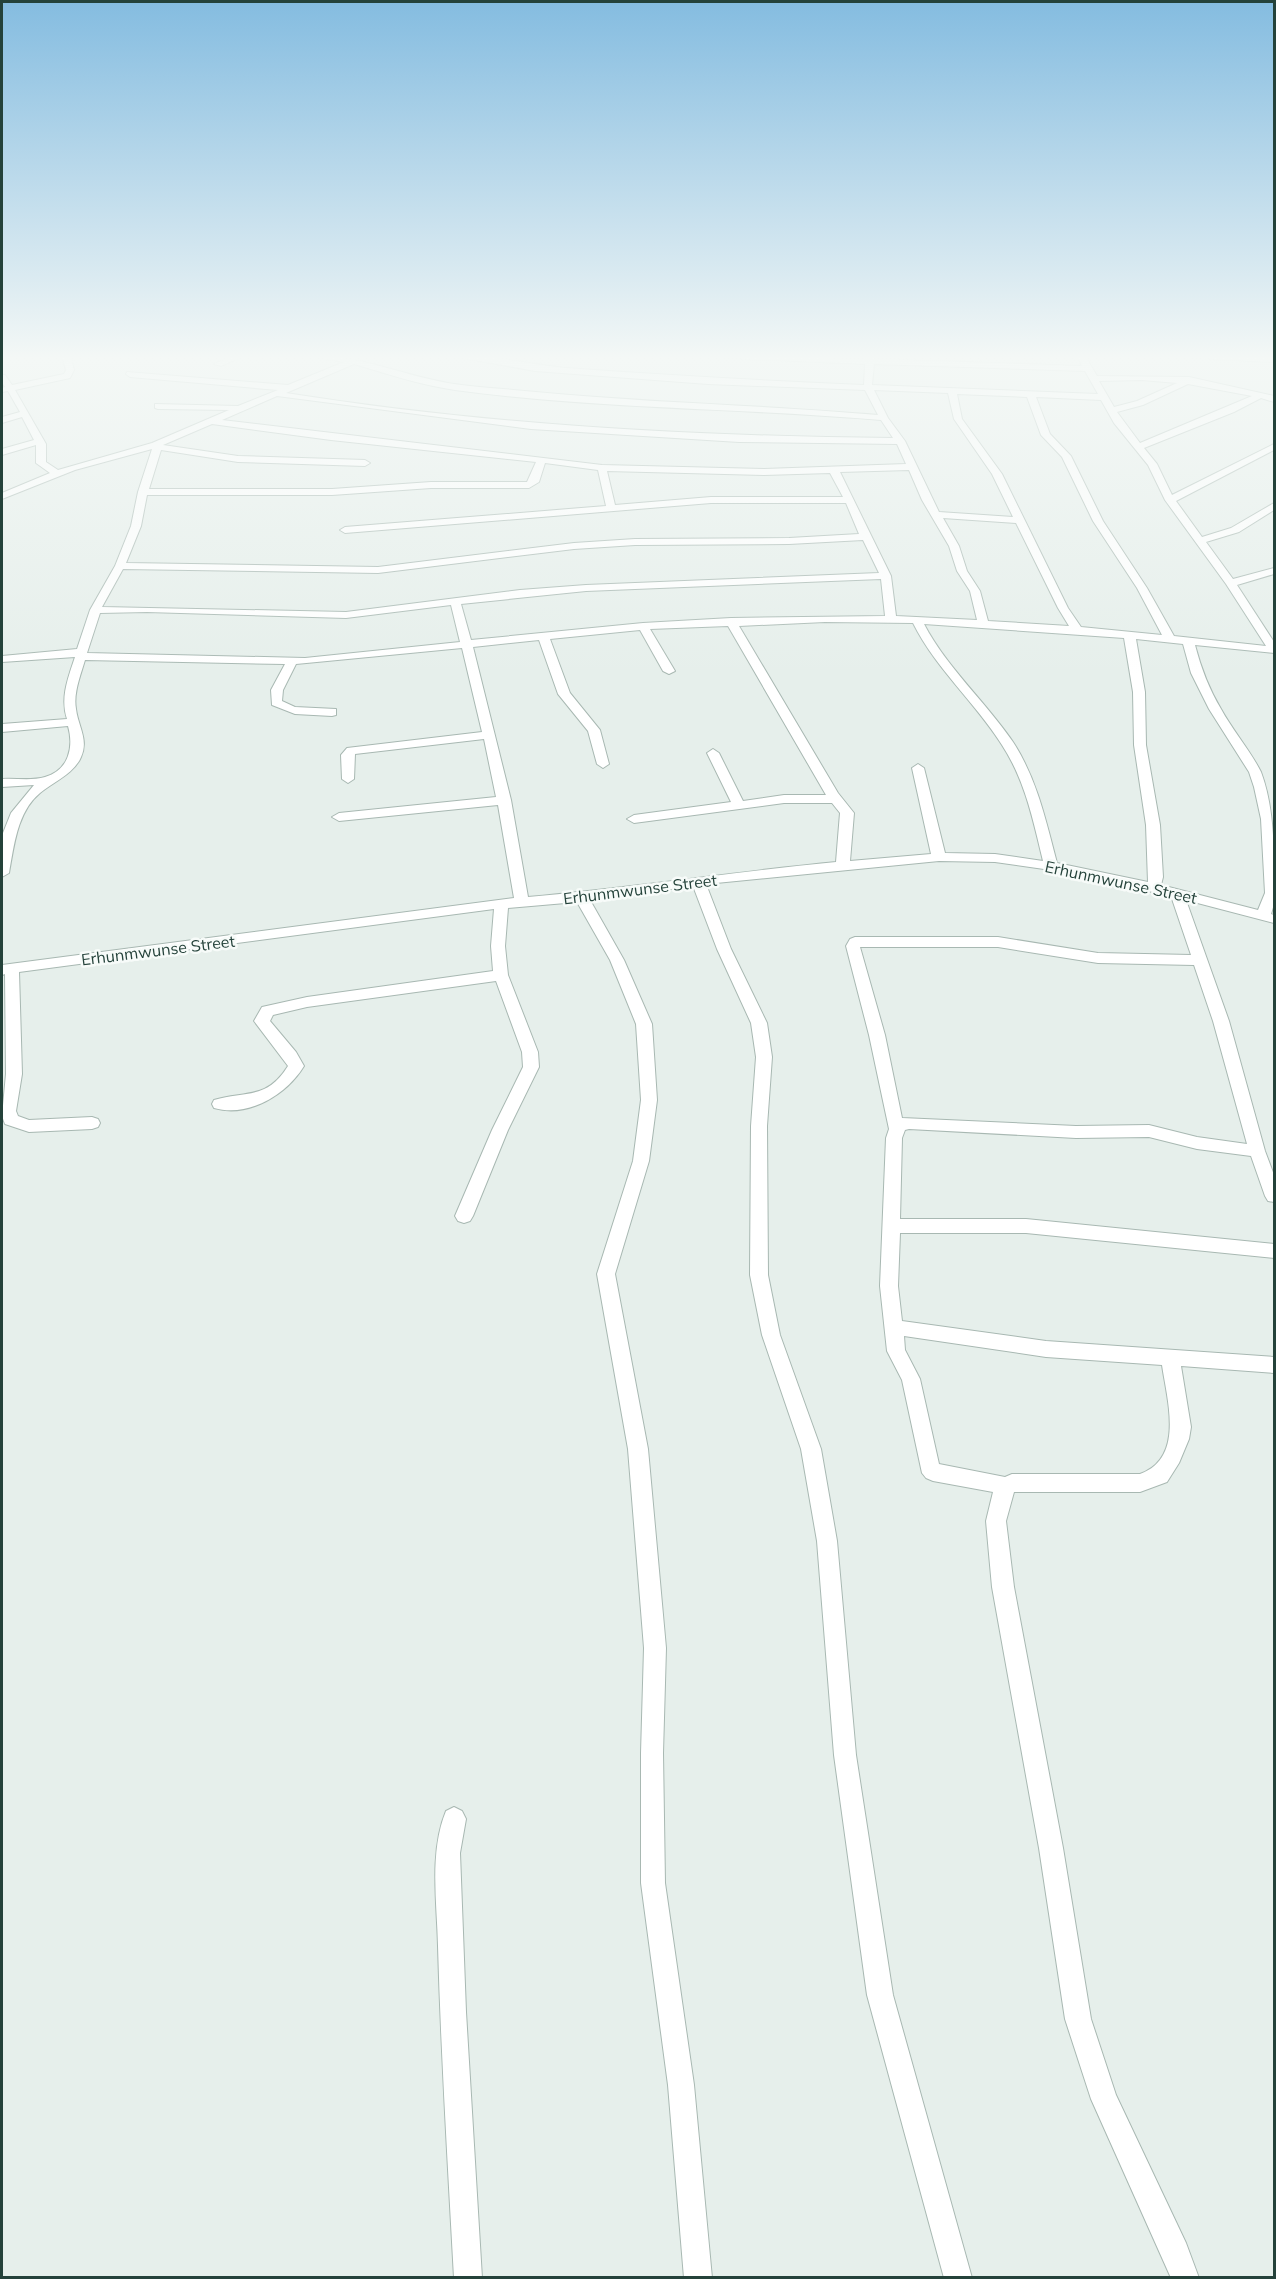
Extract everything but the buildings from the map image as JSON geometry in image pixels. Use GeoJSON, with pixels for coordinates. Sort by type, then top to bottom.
{"type":"FeatureCollection","features":[{"type":"Feature","properties":{"kind":"street"},"geometry":{"type":"LineString","coordinates":[[41,462],[57,474]]}},
{"type":"Feature","properties":{"kind":"street"},"geometry":{"type":"LineString","coordinates":[[2,496],[57,474],[98,462]]}},
{"type":"Feature","properties":{"kind":"street"},"geometry":{"type":"LineString","coordinates":[[2,873],[10,833],[18,813],[34,791],[62,772],[75,758],[79,742],[69,707],[72,684],[95,610],[120,566],[136,526],[151,462]]}},
{"type":"Feature","properties":{"kind":"street"},"geometry":{"type":"LineString","coordinates":[[340,462],[365,463]]}},
{"type":"Feature","properties":{"kind":"street"},"geometry":{"type":"LineString","coordinates":[[143,492],[332,492],[431,485],[529,484],[534,482],[541,462]]}},
{"type":"Feature","properties":{"kind":"street"},"geometry":{"type":"LineString","coordinates":[[564,462],[602,468],[764,472],[913,467]]}},
{"type":"Feature","properties":{"kind":"street"},"geometry":{"type":"LineString","coordinates":[[911,462],[954,546],[962,571],[972,585],[983,623]]}},
{"type":"Feature","properties":{"kind":"street"},"geometry":{"type":"LineString","coordinates":[[989,462],[1063,608],[1077,630]]}},
{"type":"Feature","properties":{"kind":"street"},"geometry":{"type":"LineString","coordinates":[[1069,462],[1098,521],[1142,588],[1169,638]]}},
{"type":"Feature","properties":{"kind":"street"},"geometry":{"type":"LineString","coordinates":[[1151,462],[1170,500],[1231,583],[1274,650]]}},
{"type":"Feature","properties":{"kind":"street"},"geometry":{"type":"LineString","coordinates":[[1170,500],[1245,462]]}},
{"type":"Feature","properties":{"kind":"street"},"geometry":{"type":"LineString","coordinates":[[602,468],[611,507]]}},
{"type":"Feature","properties":{"kind":"street"},"geometry":{"type":"LineString","coordinates":[[834,471],[846,485],[849,500],[865,537],[876,552],[886,576],[891,619]]}},
{"type":"Feature","properties":{"kind":"street"},"geometry":{"type":"LineString","coordinates":[[345,530],[711,500],[849,500]]}},
{"type":"Feature","properties":{"kind":"street"},"geometry":{"type":"LineString","coordinates":[[1199,541],[1235,530],[1275,506]]}},
{"type":"Feature","properties":{"kind":"street"},"geometry":{"type":"LineString","coordinates":[[936,515],[1019,520]]}},
{"type":"Feature","properties":{"kind":"street"},"geometry":{"type":"LineString","coordinates":[[120,566],[378,570],[574,546],[865,537]]}},
{"type":"Feature","properties":{"kind":"street"},"geometry":{"type":"LineString","coordinates":[[1231,583],[1275,571]]}},
{"type":"Feature","properties":{"kind":"street"},"geometry":{"type":"LineString","coordinates":[[95,610],[147,609],[346,615],[455,601],[598,587],[886,576]]}},
{"type":"Feature","properties":{"kind":"street"},"geometry":{"type":"LineString","coordinates":[[455,601],[479,688],[488,735],[505,800],[522,903]]}},
{"type":"Feature","properties":{"kind":"street"},"geometry":{"type":"LineString","coordinates":[[2,658],[81,654],[292,661],[467,646],[643,626],[731,621],[891,619],[1129,634],[1274,650]]}},
{"type":"Feature","properties":{"kind":"street"},"geometry":{"type":"LineString","coordinates":[[917,620],[936,654],[995,727],[1018,762],[1032,797],[1051,866]]}},
{"type":"Feature","properties":{"kind":"street"},"geometry":{"type":"LineString","coordinates":[[731,621],[836,799],[847,813],[842,868]]}},
{"type":"Feature","properties":{"kind":"street"},"geometry":{"type":"LineString","coordinates":[[643,626],[669,670]]}},
{"type":"Feature","properties":{"kind":"street"},"geometry":{"type":"LineString","coordinates":[[1259,628],[1275,628]]}},
{"type":"Feature","properties":{"kind":"street"},"geometry":{"type":"LineString","coordinates":[[1129,634],[1139,692],[1140,745],[1154,825],[1156,877],[1153,887]]}},
{"type":"Feature","properties":{"kind":"street"},"geometry":{"type":"LineString","coordinates":[[543,636],[553,669],[564,694],[594,730],[603,764]]}},
{"type":"Feature","properties":{"kind":"street"},"geometry":{"type":"LineString","coordinates":[[1188,640],[1197,673],[1215,709],[1243,750],[1260,787],[1268,819],[1272,893],[1269,917]]}},
{"type":"Feature","properties":{"kind":"street"},"geometry":{"type":"LineString","coordinates":[[292,661],[277,690],[276,702],[281,707],[292,710],[332,712]]}},
{"type":"Feature","properties":{"kind":"street"},"geometry":{"type":"LineString","coordinates":[[2,728],[74,722]]}},
{"type":"Feature","properties":{"kind":"street"},"geometry":{"type":"LineString","coordinates":[[348,779],[347,755],[351,751],[488,735]]}},
{"type":"Feature","properties":{"kind":"street"},"geometry":{"type":"LineString","coordinates":[[712,753],[738,804]]}},
{"type":"Feature","properties":{"kind":"street"},"geometry":{"type":"LineString","coordinates":[[918,768],[939,857]]}},
{"type":"Feature","properties":{"kind":"street"},"geometry":{"type":"LineString","coordinates":[[2,783],[48,781]]}},
{"type":"Feature","properties":{"kind":"street"},"geometry":{"type":"LineString","coordinates":[[634,819],[784,799],[836,799]]}},
{"type":"Feature","properties":{"kind":"street"},"geometry":{"type":"LineString","coordinates":[[339,817],[505,800]]}},
{"type":"Feature","properties":{"kind":"street","name":"Erhunmwunse Street"},"geometry":{"type":"LineString","coordinates":[[7,970],[501,904],[580,897],[698,881],[939,857],[995,858],[1051,866],[1153,887],[1269,917]]}},
{"type":"Feature","properties":{"kind":"street"},"geometry":{"type":"LineString","coordinates":[[698,881],[724,949],[759,1023],[765,1057],[759,1137],[759,1275],[771,1335],[811,1449],[827,1541],[845,1755],[879,1995],[958,2277]]}},
{"type":"Feature","properties":{"kind":"street"},"geometry":{"type":"LineString","coordinates":[[1177,893],[1221,1021],[1257,1151],[1275,1196]]}},
{"type":"Feature","properties":{"kind":"street"},"geometry":{"type":"LineString","coordinates":[[580,897],[617,960],[644,1024],[650,1100],[641,1161],[606,1274],[638,1449],[655,1648],[652,1753],[653,1883],[681,2085],[698,2277]]}},
{"type":"Feature","properties":{"kind":"street"},"geometry":{"type":"LineString","coordinates":[[464,1216],[500,1130],[531,1067],[530,1052],[501,975],[498,946],[501,904]]}},
{"type":"Feature","properties":{"kind":"street"},"geometry":{"type":"LineString","coordinates":[[1170,1357],[1181,1427],[1179,1439],[1169,1463],[1160,1476],[1140,1483],[1025,1482],[1006,1486],[933,1472],[929,1467],[911,1379],[896,1351],[889,1286],[896,1127],[877,1035],[853,946],[855,942],[998,942],[1098,958],[1200,960]]}},
{"type":"Feature","properties":{"kind":"street"},"geometry":{"type":"LineString","coordinates":[[7,970],[14,1074],[8,1111],[11,1120],[29,1126],[92,1123]]}},
{"type":"Feature","properties":{"kind":"street"},"geometry":{"type":"LineString","coordinates":[[220,1104],[244,1102],[273,1092],[285,1084],[296,1066],[294,1058],[279,1045],[262,1021],[267,1011],[307,1002],[501,975]]}},
{"type":"Feature","properties":{"kind":"street"},"geometry":{"type":"LineString","coordinates":[[896,1127],[909,1123],[1076,1132],[1149,1131],[1197,1143],[1257,1151]]}},
{"type":"Feature","properties":{"kind":"street"},"geometry":{"type":"LineString","coordinates":[[891,1226],[1026,1226],[1275,1251]]}},
{"type":"Feature","properties":{"kind":"street"},"geometry":{"type":"LineString","coordinates":[[894,1327],[1046,1349],[1275,1365]]}},
{"type":"Feature","properties":{"kind":"street"},"geometry":{"type":"LineString","coordinates":[[1006,1486],[1001,1496],[996,1521],[1003,1587],[1051,1848],[1078,2019],[1104,2099],[1185,2277]]}},
{"type":"Feature","properties":{"kind":"street"},"geometry":{"type":"LineString","coordinates":[[454,1819],[448,1853],[453,2012],[468,2277]]}}]}
